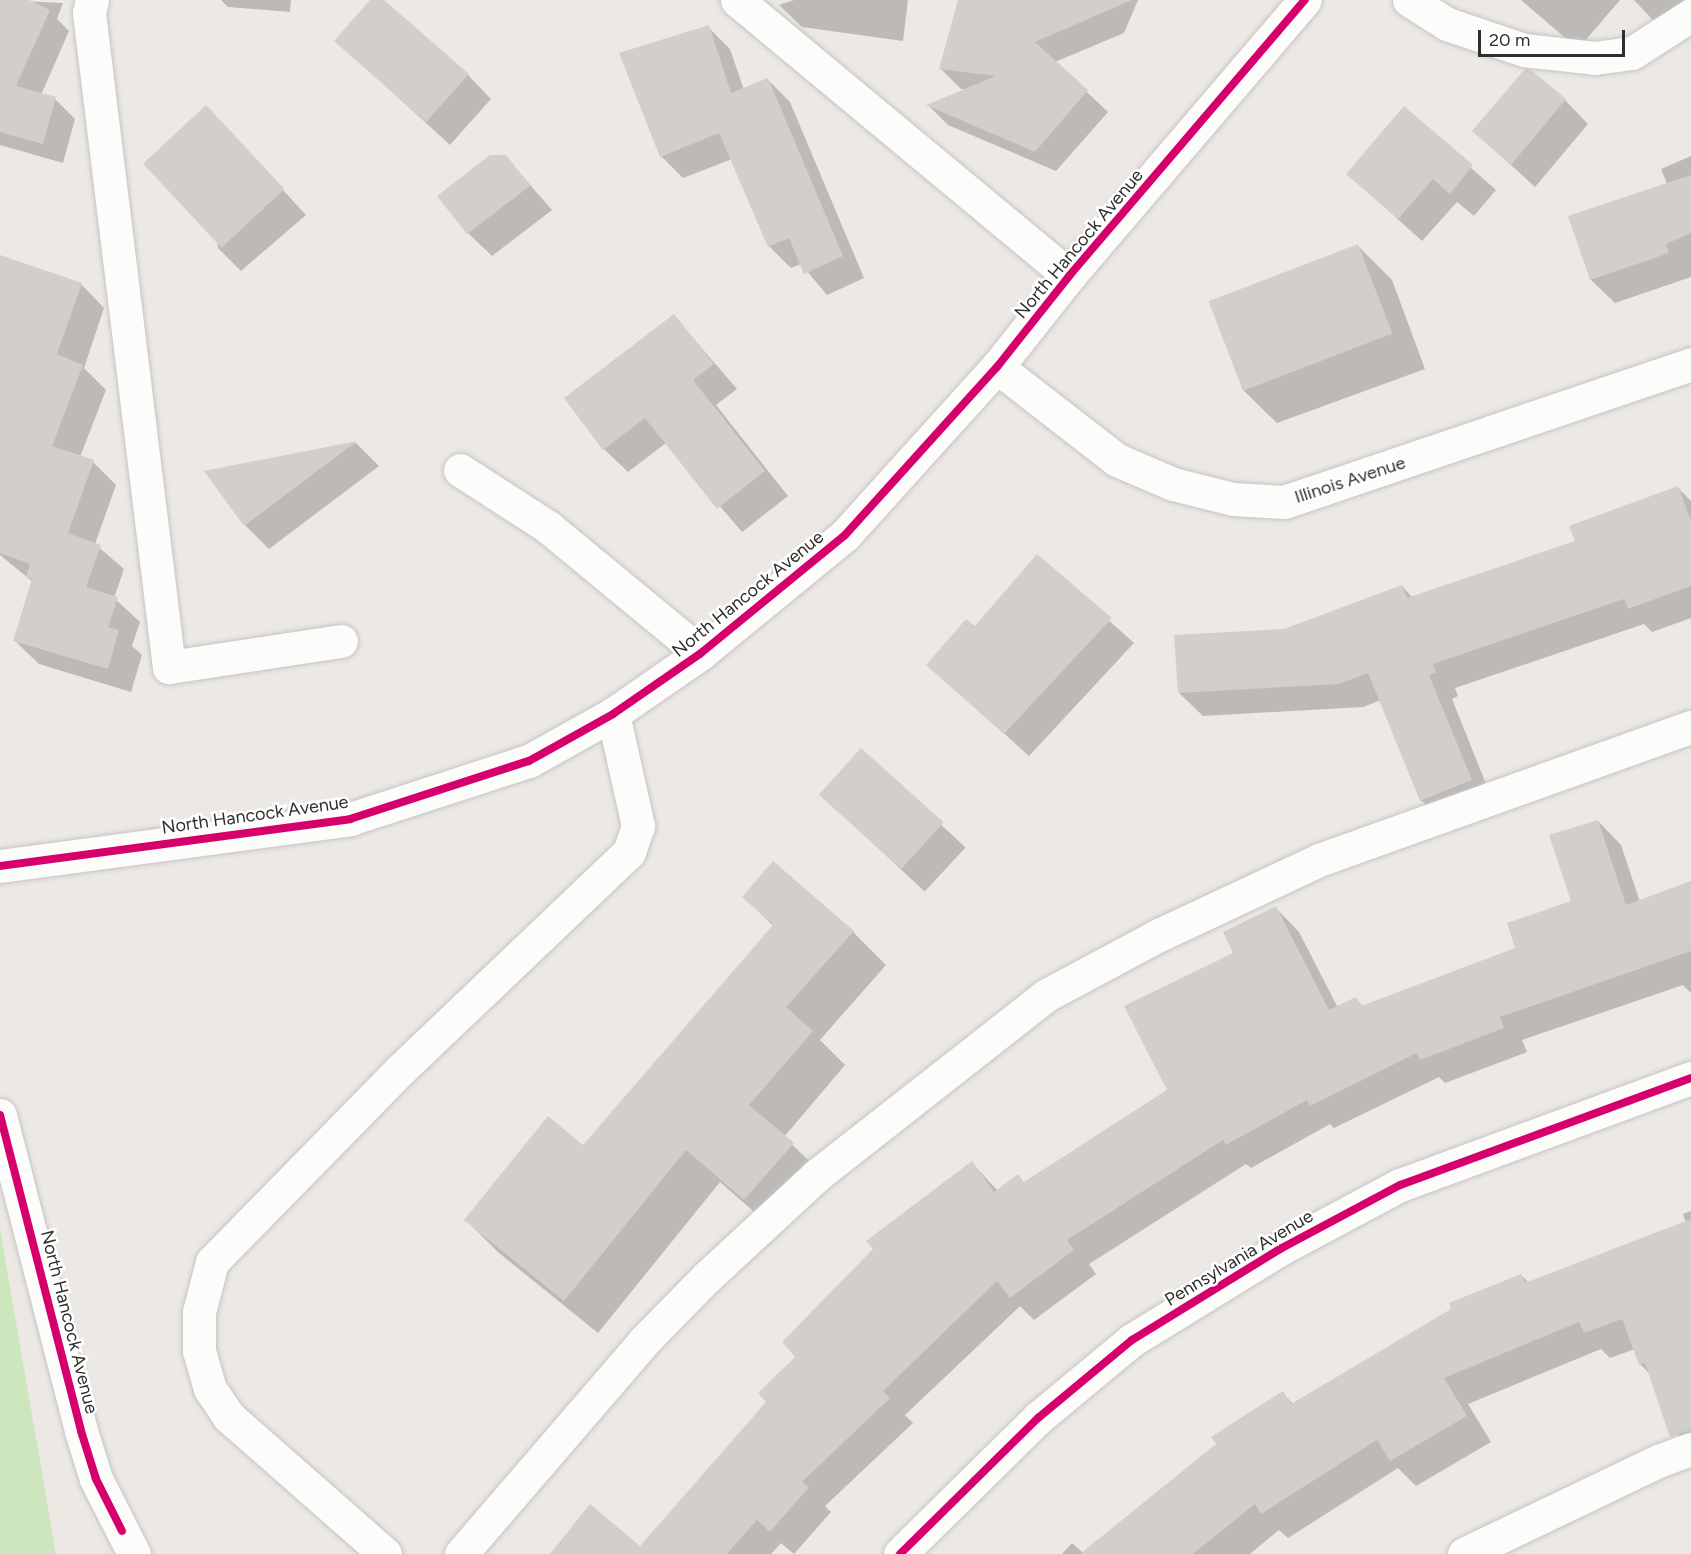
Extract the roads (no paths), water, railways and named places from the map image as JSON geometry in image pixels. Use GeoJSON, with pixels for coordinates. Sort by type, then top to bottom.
{"type":"FeatureCollection","features":[{"type":"Feature","properties":{"kind":"street"},"geometry":{"type":"LineString","coordinates":[[92,0],[89,13],[169,667],[341,641]]}},
{"type":"Feature","properties":{"kind":"street"},"geometry":{"type":"LineString","coordinates":[[737,0],[1069,276]]}},
{"type":"Feature","properties":{"kind":"street"},"geometry":{"type":"LineString","coordinates":[[1409,0],[1447,24],[1524,50],[1595,58],[1632,53],[1691,15]]}},
{"type":"Feature","properties":{"kind":"street","name":"North Hancock Avenue"},"geometry":{"type":"LineString","coordinates":[[0,866],[350,819],[529,761],[613,714],[700,653],[845,535],[997,367],[1289,5]]}},
{"type":"Feature","properties":{"kind":"street","name":"Illinois Avenue"},"geometry":{"type":"LineString","coordinates":[[997,367],[1118,460],[1173,484],[1233,500],[1284,502],[1691,364]]}},
{"type":"Feature","properties":{"kind":"street"},"geometry":{"type":"LineString","coordinates":[[460,470],[549,527],[700,653]]}},
{"type":"Feature","properties":{"kind":"street"},"geometry":{"type":"LineString","coordinates":[[385,1554],[229,1418],[210,1389],[200,1351],[199,1312],[212,1262],[398,1072],[628,852],[638,826],[613,714]]}},
{"type":"Feature","properties":{"kind":"street"},"geometry":{"type":"LineString","coordinates":[[461,1554],[644,1341],[707,1277],[817,1175],[1045,996],[1159,935],[1319,860],[1691,727]]}},
{"type":"Feature","properties":{"kind":"street","name":"Pennsylvania Avenue"},"geometry":{"type":"LineString","coordinates":[[900,1554],[1038,1418],[1132,1340],[1280,1249],[1400,1185],[1691,1078]]}},
{"type":"Feature","properties":{"kind":"street","name":"North Hancock Avenue"},"geometry":{"type":"LineString","coordinates":[[0,1115],[81,1431],[96,1479],[128,1542]]}},
{"type":"Feature","properties":{"kind":"street"},"geometry":{"type":"LineString","coordinates":[[1464,1554],[1658,1461],[1691,1449]]}}]}
